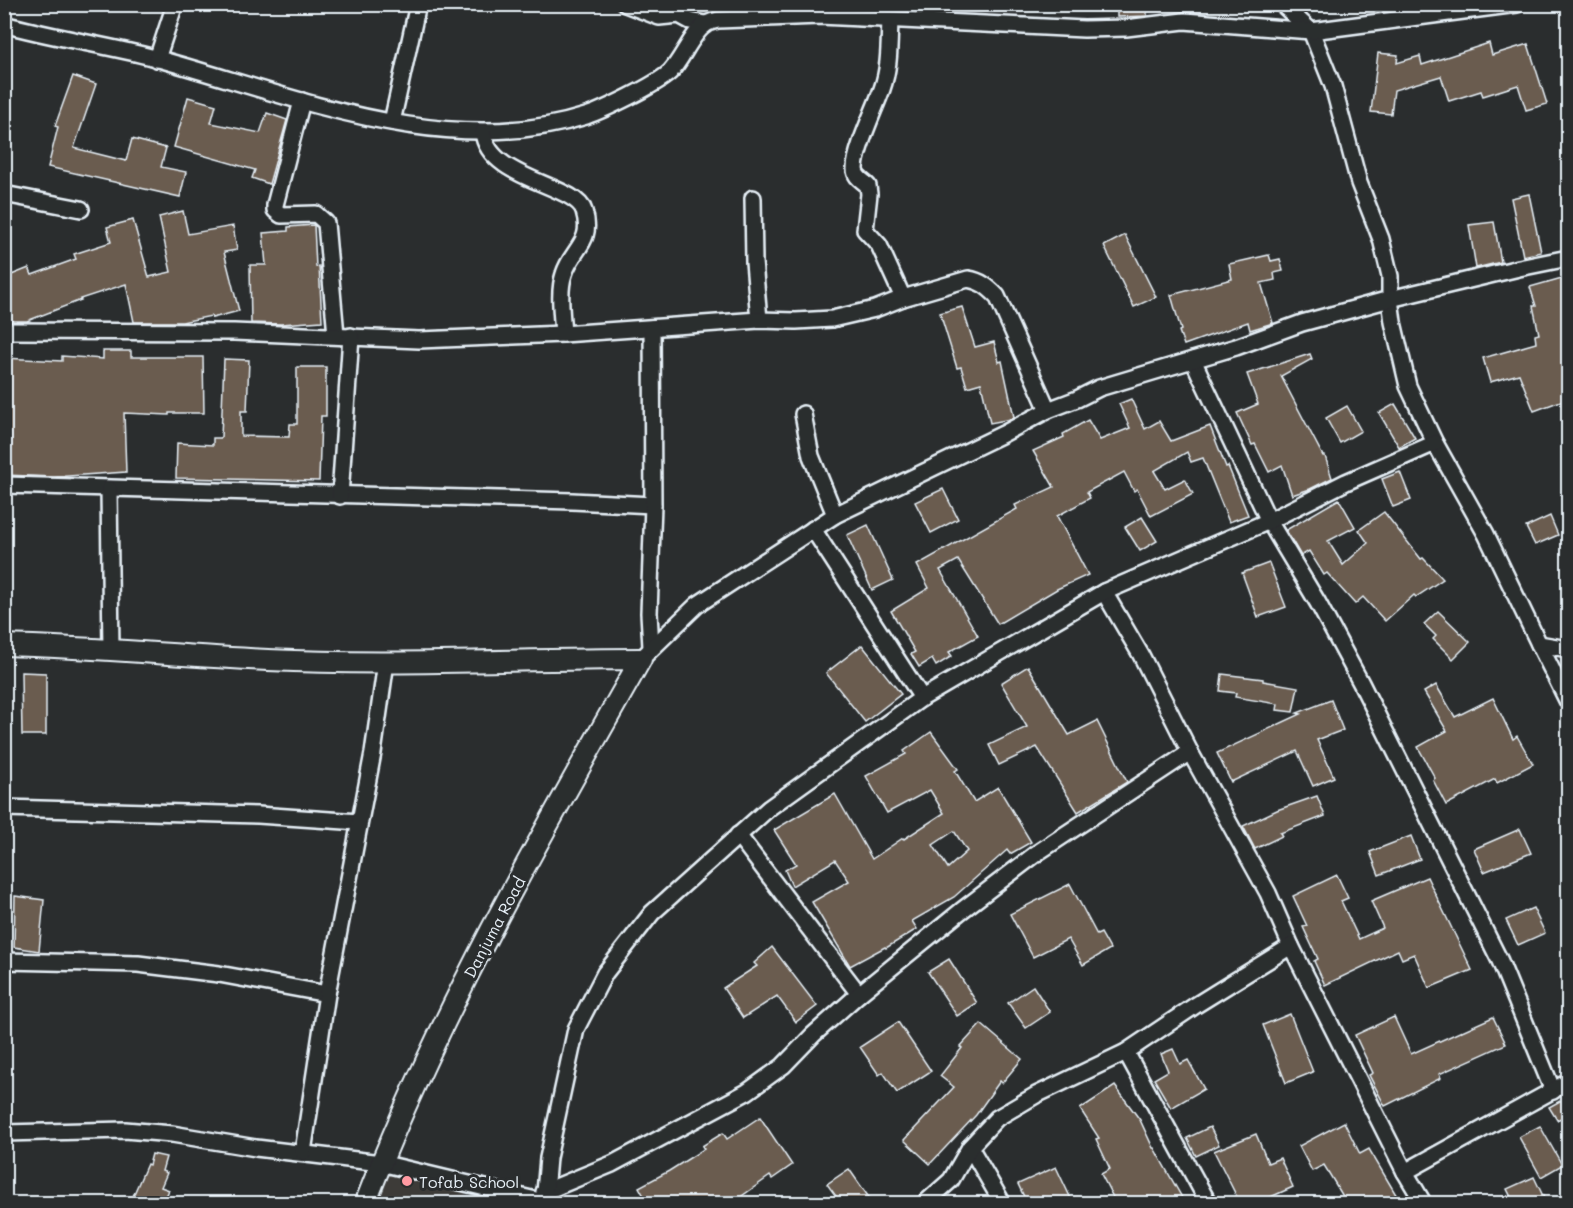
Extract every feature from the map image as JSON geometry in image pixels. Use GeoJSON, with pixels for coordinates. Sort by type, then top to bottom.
{"type":"FeatureCollection","features":[{"type":"Feature","properties":{"kind":"street"},"geometry":{"type":"LineString","coordinates":[[156,58],[175,4]]}},
{"type":"Feature","properties":{"kind":"street"},"geometry":{"type":"LineString","coordinates":[[392,122],[418,4]]}},
{"type":"Feature","properties":{"kind":"street"},"geometry":{"type":"LineString","coordinates":[[625,4],[659,17],[679,15],[690,21],[705,24],[718,20],[821,10],[890,20],[1084,29],[1126,28],[1184,21],[1311,31],[1455,9],[1517,4]]}},
{"type":"Feature","properties":{"kind":"street"},"geometry":{"type":"LineString","coordinates":[[1282,4],[1311,31],[1333,86],[1359,183],[1381,239],[1390,276],[1390,299],[1400,358],[1408,386],[1435,443],[1486,534],[1569,702]]}},
{"type":"Feature","properties":{"kind":"street"},"geometry":{"type":"LineString","coordinates":[[890,20],[888,65],[883,87],[869,121],[855,166],[858,178],[868,186],[866,230],[879,244],[903,298]]}},
{"type":"Feature","properties":{"kind":"street"},"geometry":{"type":"LineString","coordinates":[[4,24],[156,58],[302,101],[392,122],[483,132],[529,129],[586,116],[629,96],[669,73],[705,24]]}},
{"type":"Feature","properties":{"kind":"street"},"geometry":{"type":"LineString","coordinates":[[302,101],[275,210],[281,215],[316,214],[326,223],[344,336],[340,495]]}},
{"type":"Feature","properties":{"kind":"street"},"geometry":{"type":"LineString","coordinates":[[483,132],[488,150],[500,161],[534,181],[575,199],[583,207],[588,226],[584,241],[564,272],[562,284],[562,334]]}},
{"type":"Feature","properties":{"kind":"street"},"geometry":{"type":"LineString","coordinates":[[4,194],[81,208]]}},
{"type":"Feature","properties":{"kind":"street"},"geometry":{"type":"LineString","coordinates":[[753,198],[754,262],[759,320]]}},
{"type":"Feature","properties":{"kind":"street"},"geometry":{"type":"LineString","coordinates":[[4,645],[269,660],[386,662],[531,659],[646,653],[697,605],[834,515],[1048,410],[1099,388],[1193,360],[1302,323],[1390,299],[1569,258]]}},
{"type":"Feature","properties":{"kind":"street"},"geometry":{"type":"LineString","coordinates":[[4,331],[234,332],[419,340],[562,334],[759,320],[832,319],[875,309],[903,298],[968,279],[978,280],[997,296],[1048,410]]}},
{"type":"Feature","properties":{"kind":"street"},"geometry":{"type":"LineString","coordinates":[[646,653],[653,505],[652,328]]}},
{"type":"Feature","properties":{"kind":"street"},"geometry":{"type":"LineString","coordinates":[[1193,360],[1269,521],[1318,603],[1400,760],[1500,961],[1554,1091]]}},
{"type":"Feature","properties":{"kind":"street"},"geometry":{"type":"LineString","coordinates":[[803,414],[811,456],[834,515]]}},
{"type":"Feature","properties":{"kind":"street"},"geometry":{"type":"LineString","coordinates":[[544,1199],[548,1158],[576,1029],[605,973],[652,913],[769,808],[922,699],[1104,592],[1269,521],[1346,482],[1435,443]]}},
{"type":"Feature","properties":{"kind":"street"},"geometry":{"type":"LineString","coordinates":[[4,485],[653,505]]}},
{"type":"Feature","properties":{"kind":"street"},"geometry":{"type":"LineString","coordinates":[[109,489],[111,650]]}},
{"type":"Feature","properties":{"kind":"street"},"geometry":{"type":"LineString","coordinates":[[813,529],[922,699]]}},
{"type":"Feature","properties":{"kind":"street"},"geometry":{"type":"LineString","coordinates":[[1104,592],[1141,655],[1190,752],[1268,893],[1291,946],[1405,1172],[1424,1203]]}},
{"type":"Feature","properties":{"kind":"street"},"geometry":{"type":"LineString","coordinates":[[1539,644],[1569,649]]}},
{"type":"Feature","properties":{"kind":"street","name":"Danjuma Road"},"geometry":{"type":"LineString","coordinates":[[365,1203],[428,1056],[488,937],[646,653]]}},
{"type":"Feature","properties":{"kind":"street"},"geometry":{"type":"LineString","coordinates":[[303,1152],[327,994],[373,753],[386,662]]}},
{"type":"Feature","properties":{"kind":"street"},"geometry":{"type":"LineString","coordinates":[[4,1134],[125,1130],[172,1134],[256,1148],[381,1163],[544,1199],[747,1092],[783,1066],[813,1035],[859,994],[961,911],[1037,853],[1190,752]]}},
{"type":"Feature","properties":{"kind":"street"},"geometry":{"type":"LineString","coordinates":[[4,808],[258,815],[359,822]]}},
{"type":"Feature","properties":{"kind":"street"},"geometry":{"type":"LineString","coordinates":[[738,835],[859,994]]}},
{"type":"Feature","properties":{"kind":"street"},"geometry":{"type":"LineString","coordinates":[[924,1203],[951,1180],[970,1147],[997,1118],[1036,1095],[1126,1052],[1291,946]]}},
{"type":"Feature","properties":{"kind":"street"},"geometry":{"type":"LineString","coordinates":[[4,961],[138,964],[219,974],[327,994]]}},
{"type":"Feature","properties":{"kind":"street"},"geometry":{"type":"LineString","coordinates":[[1126,1052],[1209,1203]]}},
{"type":"Feature","properties":{"kind":"street"},"geometry":{"type":"LineString","coordinates":[[1405,1172],[1569,1082]]}},
{"type":"Feature","properties":{"kind":"street"},"geometry":{"type":"LineString","coordinates":[[970,1147],[1003,1203]]}},
{"type":"Feature","properties":{"kind":"shaded area","name":"Tofab School"},"geometry":{"type":"Polygon","coordinates":[[[390,1169],[466,1193],[463,1203],[378,1204],[390,1169]]]}},
{"type":"Feature","properties":{"kind":"building"},"geometry":{"type":"Polygon","coordinates":[[[1147,5],[1147,16],[1117,17],[1117,6],[1147,5]]]}},
{"type":"Feature","properties":{"kind":"building"},"geometry":{"type":"Polygon","coordinates":[[[1489,43],[1492,55],[1528,44],[1547,104],[1526,110],[1518,85],[1483,96],[1481,91],[1449,101],[1441,76],[1394,90],[1391,114],[1371,112],[1378,53],[1398,55],[1397,63],[1420,56],[1422,65],[1489,43]]]}},
{"type":"Feature","properties":{"kind":"building"},"geometry":{"type":"Polygon","coordinates":[[[73,76],[96,84],[74,148],[126,161],[132,139],[166,148],[161,167],[186,172],[180,197],[48,167],[58,127],[55,126],[73,76]]]}},
{"type":"Feature","properties":{"kind":"building"},"geometry":{"type":"Polygon","coordinates":[[[188,97],[216,105],[211,123],[260,133],[267,113],[287,120],[269,184],[252,178],[255,170],[174,147],[188,97]]]}},
{"type":"Feature","properties":{"kind":"building"},"geometry":{"type":"Polygon","coordinates":[[[1529,194],[1541,252],[1523,256],[1511,198],[1529,194]]]}},
{"type":"Feature","properties":{"kind":"building"},"geometry":{"type":"Polygon","coordinates":[[[183,211],[188,234],[233,226],[237,250],[224,252],[239,311],[182,322],[134,322],[126,284],[80,299],[27,321],[12,321],[4,304],[4,278],[29,268],[32,275],[76,259],[74,254],[111,242],[107,227],[133,220],[149,277],[171,272],[159,217],[183,211]]]}},
{"type":"Feature","properties":{"kind":"building"},"geometry":{"type":"Polygon","coordinates":[[[1494,222],[1501,262],[1476,268],[1469,225],[1494,222]]]}},
{"type":"Feature","properties":{"kind":"building"},"geometry":{"type":"Polygon","coordinates":[[[314,225],[322,321],[281,324],[251,323],[250,265],[266,265],[263,233],[288,231],[288,227],[314,225]]]}},
{"type":"Feature","properties":{"kind":"building"},"geometry":{"type":"Polygon","coordinates":[[[1125,235],[1156,297],[1134,307],[1104,246],[1125,235]]]}},
{"type":"Feature","properties":{"kind":"building"},"geometry":{"type":"Polygon","coordinates":[[[1269,255],[1271,261],[1280,259],[1283,271],[1274,273],[1275,280],[1261,283],[1273,323],[1250,330],[1248,322],[1184,345],[1171,295],[1232,279],[1229,264],[1269,255]]]}},
{"type":"Feature","properties":{"kind":"building"},"geometry":{"type":"Polygon","coordinates":[[[1569,276],[1569,398],[1534,411],[1519,374],[1490,382],[1483,358],[1536,343],[1535,335],[1539,334],[1533,306],[1536,306],[1530,287],[1569,276]]]}},
{"type":"Feature","properties":{"kind":"building"},"geometry":{"type":"Polygon","coordinates":[[[962,307],[975,347],[994,342],[999,362],[1002,361],[1014,417],[1011,419],[990,423],[981,383],[967,387],[961,367],[957,368],[940,313],[962,307]]]}},
{"type":"Feature","properties":{"kind":"building"},"geometry":{"type":"Polygon","coordinates":[[[103,351],[131,351],[131,357],[203,357],[204,413],[169,413],[169,415],[124,413],[126,472],[54,477],[4,475],[4,358],[62,361],[62,356],[103,359],[103,351]]]}},
{"type":"Feature","properties":{"kind":"building"},"geometry":{"type":"Polygon","coordinates":[[[1310,354],[1312,359],[1281,376],[1325,456],[1332,478],[1292,495],[1282,465],[1269,472],[1255,444],[1252,445],[1237,413],[1258,404],[1247,374],[1310,354]]]}},
{"type":"Feature","properties":{"kind":"building"},"geometry":{"type":"Polygon","coordinates":[[[224,359],[249,360],[247,411],[241,411],[241,436],[289,437],[290,424],[297,424],[297,367],[326,367],[326,416],[321,416],[319,481],[176,478],[177,443],[213,445],[213,438],[221,438],[224,359]]]}},
{"type":"Feature","properties":{"kind":"building"},"geometry":{"type":"Polygon","coordinates":[[[1131,399],[1145,429],[1159,421],[1171,441],[1210,426],[1248,515],[1229,522],[1203,458],[1191,462],[1187,452],[1154,471],[1165,489],[1185,479],[1193,494],[1151,516],[1137,489],[1134,491],[1124,472],[1087,492],[1090,498],[1057,516],[1088,575],[1057,589],[998,624],[958,560],[940,570],[978,636],[949,652],[952,656],[936,666],[932,659],[919,667],[911,654],[915,652],[891,611],[929,588],[917,565],[1017,509],[1015,505],[1054,487],[1033,451],[1064,437],[1063,434],[1088,420],[1100,440],[1130,428],[1119,404],[1131,399]]]}},
{"type":"Feature","properties":{"kind":"building"},"geometry":{"type":"Polygon","coordinates":[[[1395,404],[1415,438],[1399,447],[1379,413],[1395,404]]]}},
{"type":"Feature","properties":{"kind":"building"},"geometry":{"type":"Polygon","coordinates":[[[1347,406],[1361,431],[1340,443],[1326,418],[1347,406]]]}},
{"type":"Feature","properties":{"kind":"building"},"geometry":{"type":"Polygon","coordinates":[[[1400,472],[1411,500],[1393,507],[1382,479],[1400,472]]]}},
{"type":"Feature","properties":{"kind":"building"},"geometry":{"type":"Polygon","coordinates":[[[943,489],[958,519],[931,533],[915,502],[943,489]]]}},
{"type":"Feature","properties":{"kind":"building"},"geometry":{"type":"Polygon","coordinates":[[[1339,499],[1355,527],[1328,541],[1343,565],[1368,543],[1359,530],[1384,512],[1421,559],[1423,558],[1443,579],[1416,597],[1414,595],[1385,621],[1363,597],[1355,604],[1327,573],[1324,575],[1309,551],[1301,556],[1286,530],[1339,499]]]}},
{"type":"Feature","properties":{"kind":"building"},"geometry":{"type":"Polygon","coordinates":[[[1550,516],[1558,535],[1535,545],[1526,527],[1550,516]]]}},
{"type":"Feature","properties":{"kind":"building"},"geometry":{"type":"Polygon","coordinates":[[[1142,517],[1157,541],[1140,551],[1125,527],[1142,517]]]}},
{"type":"Feature","properties":{"kind":"building"},"geometry":{"type":"Polygon","coordinates":[[[868,525],[893,580],[872,590],[847,535],[868,525]]]}},
{"type":"Feature","properties":{"kind":"building"},"geometry":{"type":"Polygon","coordinates":[[[1269,563],[1286,607],[1258,617],[1242,573],[1269,563]]]}},
{"type":"Feature","properties":{"kind":"building"},"geometry":{"type":"Polygon","coordinates":[[[1438,611],[1470,642],[1453,659],[1433,639],[1436,636],[1424,624],[1438,611]]]}},
{"type":"Feature","properties":{"kind":"building"},"geometry":{"type":"Polygon","coordinates":[[[862,645],[901,694],[865,722],[826,673],[862,645]]]}},
{"type":"Feature","properties":{"kind":"building"},"geometry":{"type":"Polygon","coordinates":[[[1028,666],[1069,735],[1097,721],[1127,782],[1078,812],[1037,747],[999,765],[989,745],[1027,727],[1001,683],[1028,666]]]}},
{"type":"Feature","properties":{"kind":"building"},"geometry":{"type":"Polygon","coordinates":[[[21,672],[46,673],[46,735],[22,735],[21,672]]]}},
{"type":"Feature","properties":{"kind":"building"},"geometry":{"type":"Polygon","coordinates":[[[1222,674],[1263,679],[1263,681],[1298,687],[1293,712],[1277,710],[1278,704],[1235,697],[1236,693],[1220,691],[1222,674]]]}},
{"type":"Feature","properties":{"kind":"building"},"geometry":{"type":"Polygon","coordinates":[[[1436,685],[1455,717],[1493,698],[1513,739],[1517,736],[1533,764],[1497,783],[1495,779],[1446,805],[1433,780],[1435,778],[1418,747],[1447,731],[1424,692],[1436,685]]]}},
{"type":"Feature","properties":{"kind":"building"},"geometry":{"type":"Polygon","coordinates":[[[1331,700],[1343,730],[1317,740],[1334,777],[1313,786],[1297,751],[1231,782],[1217,753],[1301,714],[1297,713],[1331,700]]]}},
{"type":"Feature","properties":{"kind":"building"},"geometry":{"type":"Polygon","coordinates":[[[931,732],[958,769],[955,771],[974,802],[998,787],[1031,842],[1010,854],[1007,850],[954,897],[912,921],[917,929],[850,966],[812,902],[849,881],[835,860],[792,886],[785,870],[796,864],[774,830],[835,794],[872,859],[944,813],[930,790],[887,813],[866,776],[906,754],[904,751],[931,732]],[[954,831],[933,845],[948,868],[967,851],[954,831]]]}},
{"type":"Feature","properties":{"kind":"building"},"geometry":{"type":"Polygon","coordinates":[[[1317,796],[1325,816],[1280,833],[1282,836],[1255,849],[1243,826],[1277,810],[1317,796]]]}},
{"type":"Feature","properties":{"kind":"building"},"geometry":{"type":"Polygon","coordinates":[[[1520,829],[1531,853],[1484,872],[1474,849],[1520,829]]]}},
{"type":"Feature","properties":{"kind":"building"},"geometry":{"type":"Polygon","coordinates":[[[1411,836],[1420,859],[1379,875],[1370,852],[1411,836]]]}},
{"type":"Feature","properties":{"kind":"building"},"geometry":{"type":"Polygon","coordinates":[[[1337,875],[1348,898],[1341,901],[1359,939],[1383,928],[1371,901],[1427,877],[1472,970],[1429,988],[1414,954],[1402,959],[1398,950],[1325,985],[1314,961],[1318,959],[1303,927],[1307,926],[1293,896],[1337,875]]]}},
{"type":"Feature","properties":{"kind":"building"},"geometry":{"type":"Polygon","coordinates":[[[1070,884],[1097,935],[1101,933],[1110,949],[1083,965],[1068,939],[1033,957],[1010,914],[1070,884]]]}},
{"type":"Feature","properties":{"kind":"building"},"geometry":{"type":"Polygon","coordinates":[[[15,896],[44,900],[39,951],[14,947],[15,896]]]}},
{"type":"Feature","properties":{"kind":"building"},"geometry":{"type":"Polygon","coordinates":[[[1533,908],[1545,933],[1518,945],[1506,920],[1533,908]]]}},
{"type":"Feature","properties":{"kind":"building"},"geometry":{"type":"Polygon","coordinates":[[[772,947],[817,1006],[796,1022],[777,996],[743,1018],[723,988],[757,966],[754,963],[772,947]]]}},
{"type":"Feature","properties":{"kind":"building"},"geometry":{"type":"Polygon","coordinates":[[[949,959],[977,1003],[957,1016],[928,972],[949,959]]]}},
{"type":"Feature","properties":{"kind":"building"},"geometry":{"type":"Polygon","coordinates":[[[1033,986],[1050,1012],[1026,1028],[1008,1003],[1033,986]]]}},
{"type":"Feature","properties":{"kind":"building"},"geometry":{"type":"Polygon","coordinates":[[[1290,1014],[1313,1072],[1286,1083],[1263,1025],[1290,1014]]]}},
{"type":"Feature","properties":{"kind":"building"},"geometry":{"type":"Polygon","coordinates":[[[1394,1017],[1411,1054],[1493,1017],[1506,1044],[1439,1074],[1441,1078],[1385,1106],[1369,1075],[1373,1073],[1355,1035],[1394,1017]]]}},
{"type":"Feature","properties":{"kind":"building"},"geometry":{"type":"Polygon","coordinates":[[[898,1022],[931,1071],[897,1093],[883,1072],[879,1075],[860,1047],[898,1022]]]}},
{"type":"Feature","properties":{"kind":"building"},"geometry":{"type":"Polygon","coordinates":[[[981,1024],[1022,1059],[1002,1083],[1000,1081],[976,1115],[930,1164],[904,1140],[954,1087],[940,1076],[962,1048],[960,1047],[981,1024]]]}},
{"type":"Feature","properties":{"kind":"building"},"geometry":{"type":"Polygon","coordinates":[[[1173,1049],[1180,1064],[1188,1060],[1204,1089],[1171,1108],[1154,1079],[1168,1071],[1161,1054],[1173,1049]]]}},
{"type":"Feature","properties":{"kind":"building"},"geometry":{"type":"Polygon","coordinates":[[[1115,1086],[1140,1120],[1153,1148],[1185,1203],[1116,1203],[1101,1174],[1110,1169],[1096,1139],[1099,1138],[1080,1109],[1115,1086]]]}},
{"type":"Feature","properties":{"kind":"building"},"geometry":{"type":"Polygon","coordinates":[[[1569,1096],[1569,1114],[1557,1120],[1549,1107],[1569,1096]]]}},
{"type":"Feature","properties":{"kind":"building"},"geometry":{"type":"Polygon","coordinates":[[[760,1117],[792,1165],[772,1179],[770,1176],[732,1203],[648,1203],[639,1187],[704,1149],[702,1146],[723,1133],[727,1139],[760,1117]]]}},
{"type":"Feature","properties":{"kind":"building"},"geometry":{"type":"Polygon","coordinates":[[[1344,1122],[1360,1154],[1369,1149],[1401,1203],[1347,1203],[1324,1165],[1312,1171],[1299,1146],[1344,1122]]]}},
{"type":"Feature","properties":{"kind":"building"},"geometry":{"type":"Polygon","coordinates":[[[1540,1126],[1562,1165],[1541,1177],[1519,1137],[1540,1126]]]}},
{"type":"Feature","properties":{"kind":"building"},"geometry":{"type":"Polygon","coordinates":[[[1210,1127],[1219,1145],[1196,1156],[1187,1138],[1210,1127]]]}},
{"type":"Feature","properties":{"kind":"building"},"geometry":{"type":"Polygon","coordinates":[[[1256,1134],[1268,1163],[1280,1158],[1293,1187],[1257,1203],[1240,1203],[1214,1151],[1256,1134]]]}},
{"type":"Feature","properties":{"kind":"building"},"geometry":{"type":"Polygon","coordinates":[[[152,1154],[166,1157],[162,1171],[167,1173],[161,1187],[169,1190],[163,1203],[130,1203],[147,1164],[149,1165],[152,1154]]]}},
{"type":"Feature","properties":{"kind":"building"},"geometry":{"type":"Polygon","coordinates":[[[1056,1167],[1073,1203],[1027,1203],[1018,1184],[1056,1167]]]}},
{"type":"Feature","properties":{"kind":"building"},"geometry":{"type":"Polygon","coordinates":[[[849,1169],[870,1199],[863,1203],[841,1203],[827,1184],[849,1169]]]}},
{"type":"Feature","properties":{"kind":"building"},"geometry":{"type":"Polygon","coordinates":[[[1534,1177],[1544,1198],[1532,1203],[1514,1203],[1507,1189],[1534,1177]]]}},
{"type":"Feature","properties":{"kind":"place","name":"Tofab School"},"geometry":{"type":"Point","coordinates":[407,1181]}}]}
